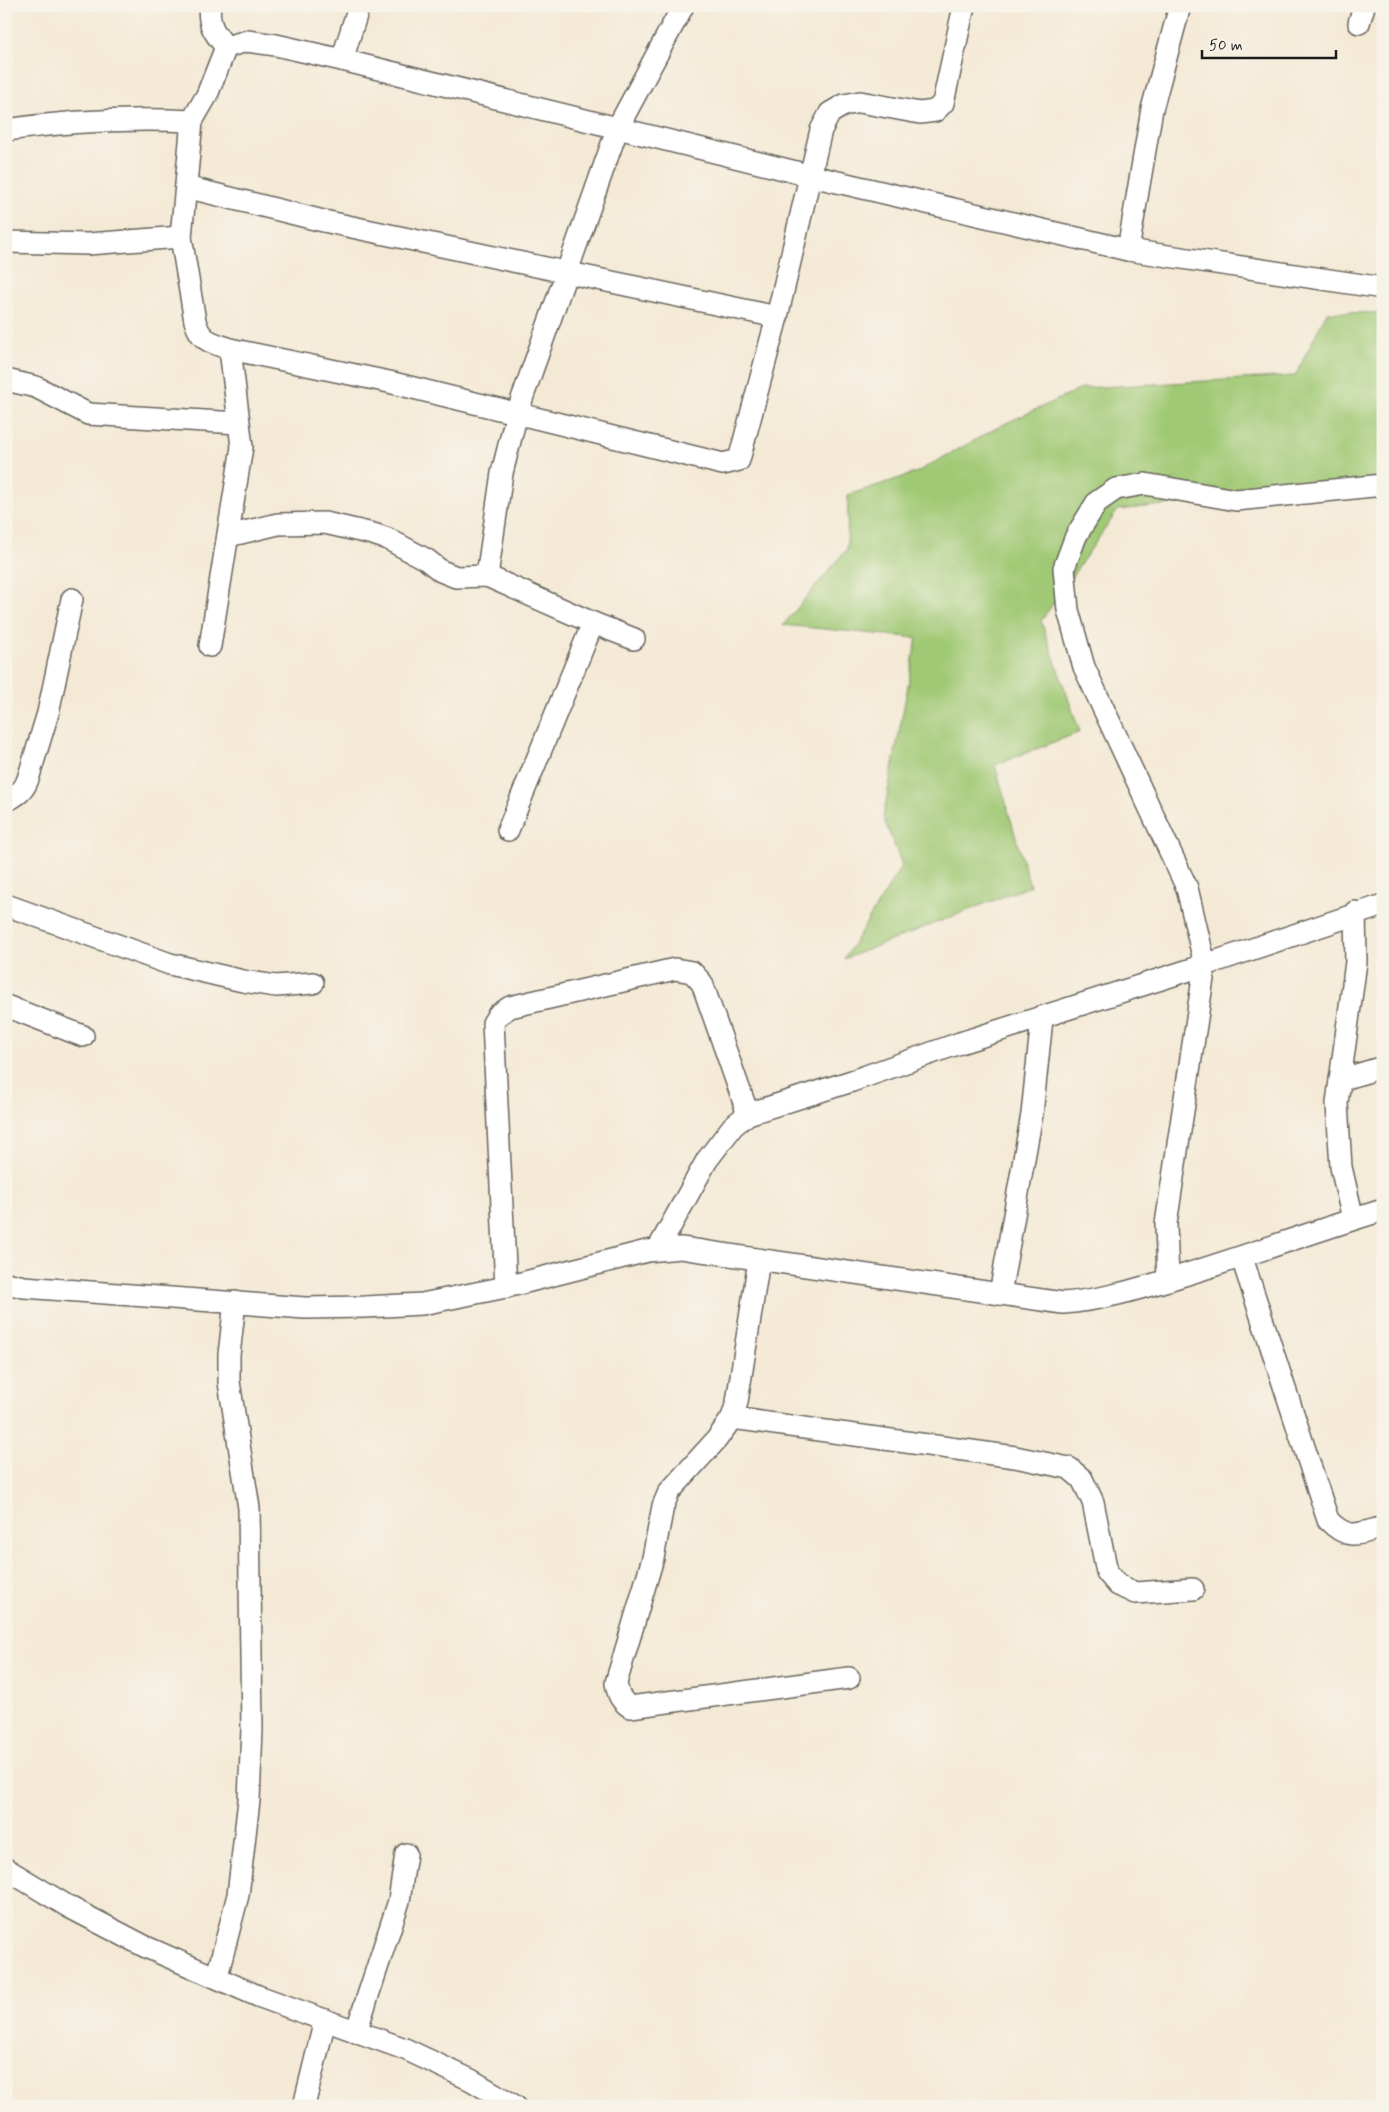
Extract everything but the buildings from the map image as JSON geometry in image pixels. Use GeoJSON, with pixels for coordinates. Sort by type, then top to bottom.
{"type":"FeatureCollection","features":[{"type":"Feature","properties":{"kind":"street"},"geometry":{"type":"LineString","coordinates":[[210,6],[208,17],[213,30],[226,47]]}},
{"type":"Feature","properties":{"kind":"street"},"geometry":{"type":"LineString","coordinates":[[342,60],[358,6]]}},
{"type":"Feature","properties":{"kind":"street"},"geometry":{"type":"LineString","coordinates":[[487,576],[502,473],[517,413],[618,127],[683,6]]}},
{"type":"Feature","properties":{"kind":"street"},"geometry":{"type":"LineString","coordinates":[[226,47],[208,95],[192,121],[181,237],[199,334],[230,349],[389,382],[723,464],[739,460],[777,317],[812,176],[821,130],[830,113],[844,105],[860,102],[920,113],[936,112],[943,103],[964,6]]}},
{"type":"Feature","properties":{"kind":"street"},"geometry":{"type":"LineString","coordinates":[[1128,250],[1152,109],[1180,6]]}},
{"type":"Feature","properties":{"kind":"street"},"geometry":{"type":"LineString","coordinates":[[226,47],[247,41],[276,45],[618,127],[812,176],[1128,250],[1383,288]]}},
{"type":"Feature","properties":{"kind":"street"},"geometry":{"type":"LineString","coordinates":[[6,130],[61,123],[145,119],[192,121]]}},
{"type":"Feature","properties":{"kind":"street"},"geometry":{"type":"LineString","coordinates":[[186,187],[319,220],[777,317]]}},
{"type":"Feature","properties":{"kind":"street"},"geometry":{"type":"LineString","coordinates":[[6,242],[88,244],[181,237]]}},
{"type":"Feature","properties":{"kind":"street"},"geometry":{"type":"LineString","coordinates":[[210,646],[242,447],[230,349]]}},
{"type":"Feature","properties":{"kind":"street"},"geometry":{"type":"LineString","coordinates":[[6,380],[36,387],[88,414],[238,423]]}},
{"type":"Feature","properties":{"kind":"street"},"geometry":{"type":"LineString","coordinates":[[1168,1280],[1166,1224],[1205,965],[1187,888],[1084,667],[1068,610],[1064,568],[1076,536],[1097,502],[1116,489],[1145,484],[1236,500],[1383,485]]}},
{"type":"Feature","properties":{"kind":"street"},"geometry":{"type":"LineString","coordinates":[[228,536],[278,524],[325,523],[388,539],[427,560],[441,571],[456,577],[487,576],[593,624],[634,639]]}},
{"type":"Feature","properties":{"kind":"street"},"geometry":{"type":"LineString","coordinates":[[6,802],[25,788],[28,779],[48,713],[72,599]]}},
{"type":"Feature","properties":{"kind":"street"},"geometry":{"type":"LineString","coordinates":[[508,830],[593,624]]}},
{"type":"Feature","properties":{"kind":"street"},"geometry":{"type":"LineString","coordinates":[[6,905],[170,964],[243,981],[276,986],[313,983]]}},
{"type":"Feature","properties":{"kind":"street"},"geometry":{"type":"LineString","coordinates":[[658,1249],[707,1160],[733,1126],[748,1114],[852,1082],[960,1043],[1042,1019],[1205,965],[1355,912],[1383,905]]}},
{"type":"Feature","properties":{"kind":"street"},"geometry":{"type":"LineString","coordinates":[[1353,1219],[1341,1167],[1337,1103],[1356,962],[1355,912]]}},
{"type":"Feature","properties":{"kind":"street"},"geometry":{"type":"LineString","coordinates":[[506,1287],[493,1023],[498,1015],[510,1007],[675,969],[692,972],[702,983],[748,1114]]}},
{"type":"Feature","properties":{"kind":"street"},"geometry":{"type":"LineString","coordinates":[[6,1006],[83,1036]]}},
{"type":"Feature","properties":{"kind":"street"},"geometry":{"type":"LineString","coordinates":[[1000,1294],[1032,1114],[1042,1019]]}},
{"type":"Feature","properties":{"kind":"street"},"geometry":{"type":"LineString","coordinates":[[1340,1080],[1383,1067]]}},
{"type":"Feature","properties":{"kind":"street"},"geometry":{"type":"LineString","coordinates":[[6,1283],[24,1287],[305,1308],[374,1307],[422,1304],[506,1287],[658,1249],[680,1248],[1063,1303],[1091,1301],[1168,1280],[1242,1258],[1383,1210]]}},
{"type":"Feature","properties":{"kind":"street"},"geometry":{"type":"LineString","coordinates":[[1242,1258],[1328,1520],[1339,1532],[1354,1535],[1383,1527]]}},
{"type":"Feature","properties":{"kind":"street"},"geometry":{"type":"LineString","coordinates":[[759,1260],[737,1402],[732,1418],[717,1439],[669,1492],[663,1506],[654,1558],[616,1683],[618,1694],[623,1702],[630,1706],[849,1678]]}},
{"type":"Feature","properties":{"kind":"street"},"geometry":{"type":"LineString","coordinates":[[217,1976],[238,1894],[249,1800],[252,1729],[249,1508],[229,1382],[229,1355],[236,1302]]}},
{"type":"Feature","properties":{"kind":"street"},"geometry":{"type":"LineString","coordinates":[[732,1418],[1015,1457],[1069,1468],[1082,1480],[1093,1502],[1107,1572],[1118,1585],[1135,1592],[1193,1589]]}},
{"type":"Feature","properties":{"kind":"street"},"geometry":{"type":"LineString","coordinates":[[356,2032],[399,1901],[406,1854]]}},
{"type":"Feature","properties":{"kind":"street"},"geometry":{"type":"LineString","coordinates":[[6,1869],[69,1907],[146,1947],[217,1976],[258,1996],[405,2048],[471,2080],[515,2106]]}},
{"type":"Feature","properties":{"kind":"street"},"geometry":{"type":"LineString","coordinates":[[304,2106],[325,2020]]}},
{"type":"Feature","properties":{"kind":"green space"},"geometry":{"type":"Polygon","coordinates":[[[1327,312],[1383,313],[1383,481],[1118,510],[1041,621],[1080,732],[995,765],[1030,886],[844,959],[902,865],[883,817],[917,638],[783,625],[847,549],[848,495],[915,473],[1002,425],[1083,388],[1295,376],[1327,312]]]}}]}
